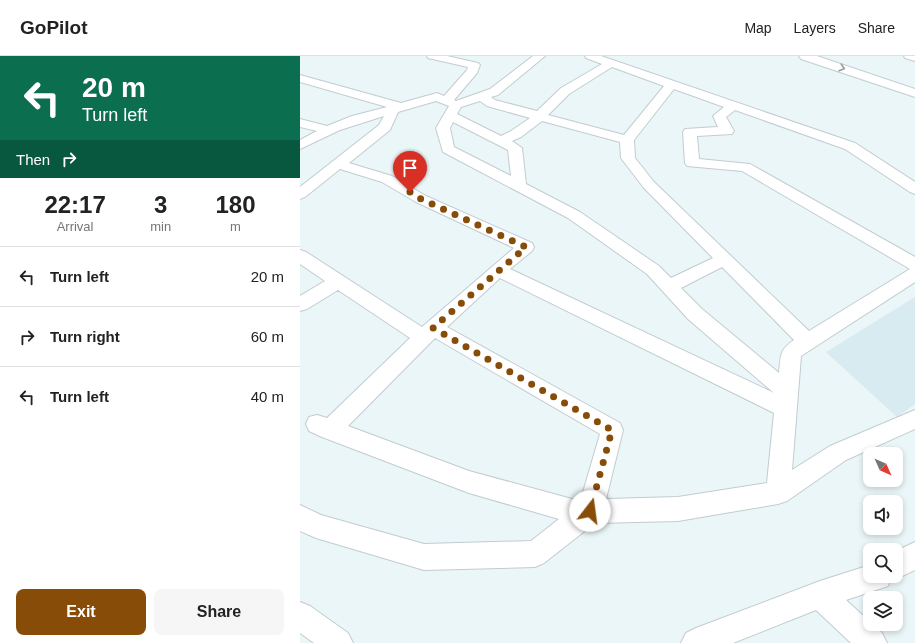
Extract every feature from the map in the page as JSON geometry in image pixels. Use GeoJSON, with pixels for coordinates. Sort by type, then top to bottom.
{"type":"FeatureCollection","features":[{"type":"Feature","properties":{"kind":"main road"},"geometry":{"type":"LineString","coordinates":[[805,56],[915,93]]}},
{"type":"Feature","properties":{"kind":"street"},"geometry":{"type":"LineString","coordinates":[[432,56],[474,65],[473,71],[451,107],[443,128],[448,148],[574,215],[653,270],[695,314],[786,400]]}},
{"type":"Feature","properties":{"kind":"street"},"geometry":{"type":"LineString","coordinates":[[451,107],[494,92],[540,56]]}},
{"type":"Feature","properties":{"kind":"street"},"geometry":{"type":"LineString","coordinates":[[590,56],[736,105],[850,146],[915,189]]}},
{"type":"Feature","properties":{"kind":"street"},"geometry":{"type":"LineString","coordinates":[[909,56],[915,58]]}},
{"type":"Feature","properties":{"kind":"street"},"geometry":{"type":"LineString","coordinates":[[501,141],[516,134],[540,115],[565,90],[611,63]]}},
{"type":"Feature","properties":{"kind":"street"},"geometry":{"type":"LineString","coordinates":[[300,78],[398,108]]}},
{"type":"Feature","properties":{"kind":"street"},"geometry":{"type":"LineString","coordinates":[[672,84],[627,140],[628,158],[649,185],[808,341]]}},
{"type":"Feature","properties":{"kind":"street"},"geometry":{"type":"LineString","coordinates":[[481,96],[490,103],[540,115],[627,140]]}},
{"type":"Feature","properties":{"kind":"street"},"geometry":{"type":"LineString","coordinates":[[300,145],[329,130],[357,119],[437,97],[501,141],[514,148],[519,187]]}},
{"type":"Feature","properties":{"kind":"street"},"geometry":{"type":"LineString","coordinates":[[736,105],[719,116],[727,131],[690,132],[692,162],[745,167],[915,265]]}},
{"type":"Feature","properties":{"kind":"street"},"geometry":{"type":"LineString","coordinates":[[300,194],[385,127],[398,108]]}},
{"type":"Feature","properties":{"kind":"street"},"geometry":{"type":"LineString","coordinates":[[300,123],[329,130]]}},
{"type":"Feature","properties":{"kind":"street"},"geometry":{"type":"LineString","coordinates":[[338,164],[387,179],[421,199],[526,247],[498,270],[323,427],[469,482],[572,511],[590,511],[678,509],[778,493],[838,453],[915,419]]}},
{"type":"Feature","properties":{"kind":"street"},"geometry":{"type":"LineString","coordinates":[[300,256],[337,282],[428,333],[612,430],[590,511],[535,554],[424,557],[316,526],[300,517]]}},
{"type":"Feature","properties":{"kind":"street"},"geometry":{"type":"LineString","coordinates":[[669,287],[724,259]]}},
{"type":"Feature","properties":{"kind":"street"},"geometry":{"type":"LineString","coordinates":[[498,270],[786,400]]}},
{"type":"Feature","properties":{"kind":"street"},"geometry":{"type":"LineString","coordinates":[[778,493],[790,352],[915,274]]}},
{"type":"Feature","properties":{"kind":"street"},"geometry":{"type":"LineString","coordinates":[[300,304],[337,282]]}},
{"type":"Feature","properties":{"kind":"street"},"geometry":{"type":"LineString","coordinates":[[903,562],[915,555]]}},
{"type":"Feature","properties":{"kind":"street"},"geometry":{"type":"LineString","coordinates":[[696,643],[820,595],[863,581]]}},
{"type":"Feature","properties":{"kind":"street"},"geometry":{"type":"LineString","coordinates":[[820,595],[872,643]]}},
{"type":"Feature","properties":{"kind":"street"},"geometry":{"type":"LineString","coordinates":[[300,616],[338,643]]}},
{"type":"Feature","properties":{"kind":"shaded area"},"geometry":{"type":"Polygon","coordinates":[[[915,297],[915,404],[897,417],[826,352],[915,297]]]}},
{"type":"Feature","properties":{"kind":"route"},"geometry":{"type":"LineString","coordinates":[[410,192],[421,199],[526,247],[433,328],[612,430],[590,511]]}}]}
